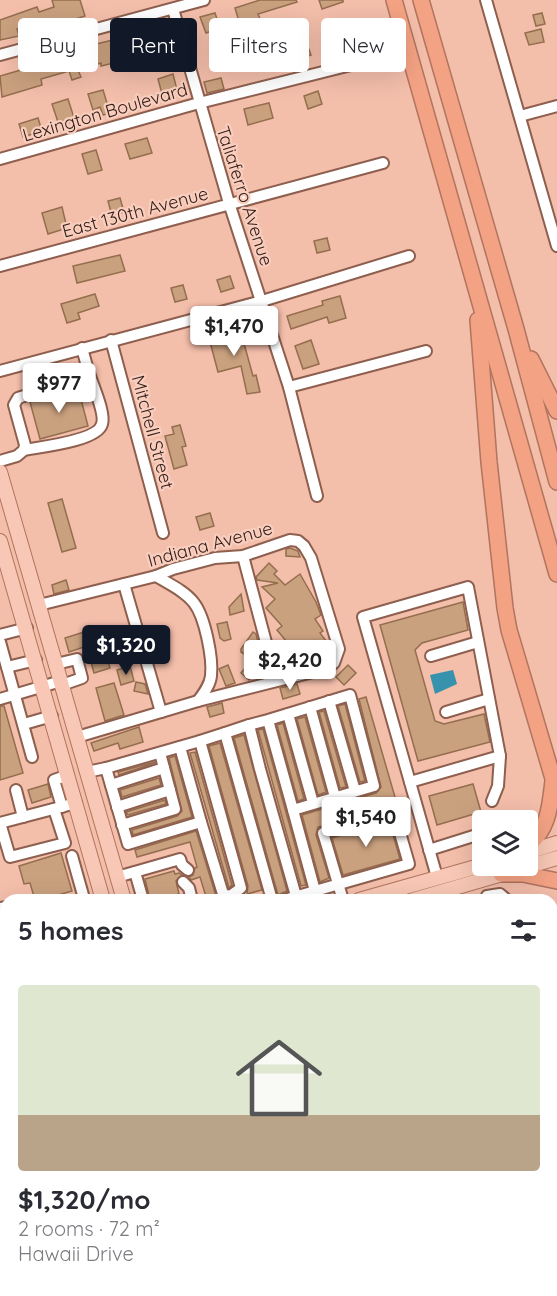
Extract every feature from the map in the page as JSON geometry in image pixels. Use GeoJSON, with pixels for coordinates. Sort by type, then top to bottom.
{"type":"FeatureCollection","features":[{"type":"Feature","properties":{"kind":"highway"},"geometry":{"type":"LineString","coordinates":[[393,0],[557,574]]}},
{"type":"Feature","properties":{"kind":"highway"},"geometry":{"type":"LineString","coordinates":[[421,0],[516,329],[557,482]]}},
{"type":"Feature","properties":{"kind":"highway"},"geometry":{"type":"LineString","coordinates":[[475,284],[489,462],[505,608],[509,630],[555,786],[543,829],[538,836]]}},
{"type":"Feature","properties":{"kind":"highway"},"geometry":{"type":"LineString","coordinates":[[516,329],[557,411]]}},
{"type":"Feature","properties":{"kind":"highway"},"geometry":{"type":"LineString","coordinates":[[533,876],[557,881]]}},
{"type":"Feature","properties":{"kind":"main road"},"geometry":{"type":"LineString","coordinates":[[0,472],[122,894]]}},
{"type":"Feature","properties":{"kind":"main road"},"geometry":{"type":"LineString","coordinates":[[0,539],[102,894]]}},
{"type":"Feature","properties":{"kind":"main road"},"geometry":{"type":"LineString","coordinates":[[538,849],[557,843]]}},
{"type":"Feature","properties":{"kind":"main road"},"geometry":{"type":"LineString","coordinates":[[538,863],[557,858]]}},
{"type":"Feature","properties":{"kind":"main road"},"geometry":{"type":"LineString","coordinates":[[380,894],[472,868]]}},
{"type":"Feature","properties":{"kind":"main road"},"geometry":{"type":"LineString","coordinates":[[442,894],[495,876]]}},
{"type":"Feature","properties":{"kind":"street"},"geometry":{"type":"LineString","coordinates":[[0,55],[204,0]]}},
{"type":"Feature","properties":{"kind":"street"},"geometry":{"type":"LineString","coordinates":[[486,0],[520,117],[553,214],[557,246]]}},
{"type":"Feature","properties":{"kind":"street","name":"Taliaferro Avenue"},"geometry":{"type":"LineString","coordinates":[[173,9],[229,203],[289,387],[317,496]]}},
{"type":"Feature","properties":{"kind":"street","name":"Lexington Boulevard"},"geometry":{"type":"LineString","coordinates":[[0,159],[199,103],[323,72]]}},
{"type":"Feature","properties":{"kind":"street"},"geometry":{"type":"LineString","coordinates":[[520,117],[557,106]]}},
{"type":"Feature","properties":{"kind":"street","name":"East 130th Avenue"},"geometry":{"type":"LineString","coordinates":[[0,266],[229,203],[383,164]]}},
{"type":"Feature","properties":{"kind":"street"},"geometry":{"type":"LineString","coordinates":[[0,371],[262,301],[409,256]]}},
{"type":"Feature","properties":{"kind":"street","name":"Mitchell Street"},"geometry":{"type":"LineString","coordinates":[[111,340],[163,533]]}},
{"type":"Feature","properties":{"kind":"street"},"geometry":{"type":"LineString","coordinates":[[0,461],[17,456],[24,450],[86,437],[96,433],[101,427],[103,418],[82,348]]}},
{"type":"Feature","properties":{"kind":"street"},"geometry":{"type":"LineString","coordinates":[[289,387],[426,351]]}},
{"type":"Feature","properties":{"kind":"street"},"geometry":{"type":"LineString","coordinates":[[24,450],[25,445],[14,405],[18,399],[74,382],[83,377],[88,370]]}},
{"type":"Feature","properties":{"kind":"street"},"geometry":{"type":"LineString","coordinates":[[0,539],[17,534]]}},
{"type":"Feature","properties":{"kind":"street","name":"Indiana Avenue"},"geometry":{"type":"LineString","coordinates":[[39,605],[156,576],[215,558],[243,556],[290,540],[298,541],[311,558],[339,649],[334,663],[321,670],[276,680]]}},
{"type":"Feature","properties":{"kind":"street"},"geometry":{"type":"LineString","coordinates":[[77,736],[276,680],[243,556]]}},
{"type":"Feature","properties":{"kind":"street"},"geometry":{"type":"LineString","coordinates":[[156,576],[181,591],[195,604],[207,633],[211,676],[206,690],[198,701]]}},
{"type":"Feature","properties":{"kind":"street"},"geometry":{"type":"LineString","coordinates":[[124,584],[161,712]]}},
{"type":"Feature","properties":{"kind":"street"},"geometry":{"type":"LineString","coordinates":[[437,878],[363,617],[468,587],[500,756],[498,786],[492,801]]}},
{"type":"Feature","properties":{"kind":"street"},"geometry":{"type":"LineString","coordinates":[[0,635],[27,628]]}},
{"type":"Feature","properties":{"kind":"street"},"geometry":{"type":"LineString","coordinates":[[0,642],[32,757]]}},
{"type":"Feature","properties":{"kind":"street"},"geometry":{"type":"LineString","coordinates":[[431,656],[478,642]]}},
{"type":"Feature","properties":{"kind":"street"},"geometry":{"type":"LineString","coordinates":[[0,699],[43,686],[82,678],[77,659],[56,664]]}},
{"type":"Feature","properties":{"kind":"street"},"geometry":{"type":"LineString","coordinates":[[8,667],[36,660]]}},
{"type":"Feature","properties":{"kind":"street"},"geometry":{"type":"LineString","coordinates":[[87,772],[160,753],[350,695],[374,786],[293,810]]}},
{"type":"Feature","properties":{"kind":"street"},"geometry":{"type":"LineString","coordinates":[[446,712],[489,699]]}},
{"type":"Feature","properties":{"kind":"street"},"geometry":{"type":"LineString","coordinates":[[329,701],[355,791]]}},
{"type":"Feature","properties":{"kind":"street"},"geometry":{"type":"LineString","coordinates":[[310,707],[335,797]]}},
{"type":"Feature","properties":{"kind":"street"},"geometry":{"type":"LineString","coordinates":[[288,714],[314,803]]}},
{"type":"Feature","properties":{"kind":"street"},"geometry":{"type":"LineString","coordinates":[[24,724],[52,716]]}},
{"type":"Feature","properties":{"kind":"street"},"geometry":{"type":"LineString","coordinates":[[268,720],[315,891]]}},
{"type":"Feature","properties":{"kind":"street"},"geometry":{"type":"LineString","coordinates":[[249,725],[296,894]]}},
{"type":"Feature","properties":{"kind":"street"},"geometry":{"type":"LineString","coordinates":[[225,733],[270,894]]}},
{"type":"Feature","properties":{"kind":"street"},"geometry":{"type":"LineString","coordinates":[[200,741],[241,888],[233,894]]}},
{"type":"Feature","properties":{"kind":"street"},"geometry":{"type":"LineString","coordinates":[[180,747],[223,894]]}},
{"type":"Feature","properties":{"kind":"street"},"geometry":{"type":"LineString","coordinates":[[122,825],[175,809],[160,753]]}},
{"type":"Feature","properties":{"kind":"street"},"geometry":{"type":"LineString","coordinates":[[410,782],[500,756]]}},
{"type":"Feature","properties":{"kind":"street"},"geometry":{"type":"LineString","coordinates":[[104,768],[128,844],[201,822]]}},
{"type":"Feature","properties":{"kind":"street"},"geometry":{"type":"LineString","coordinates":[[111,785],[164,768]]}},
{"type":"Feature","properties":{"kind":"street"},"geometry":{"type":"LineString","coordinates":[[68,775],[54,780],[64,843],[72,856],[82,894]]}},
{"type":"Feature","properties":{"kind":"street"},"geometry":{"type":"LineString","coordinates":[[16,790],[23,817]]}},
{"type":"Feature","properties":{"kind":"street"},"geometry":{"type":"LineString","coordinates":[[117,807],[170,790]]}},
{"type":"Feature","properties":{"kind":"street"},"geometry":{"type":"LineString","coordinates":[[64,843],[10,857],[0,823],[76,803]]}},
{"type":"Feature","properties":{"kind":"street"},"geometry":{"type":"LineString","coordinates":[[341,894],[323,833],[394,812],[414,884]]}},
{"type":"Feature","properties":{"kind":"street"},"geometry":{"type":"LineString","coordinates":[[429,850],[472,836]]}},
{"type":"Feature","properties":{"kind":"street"},"geometry":{"type":"LineString","coordinates":[[72,856],[90,854]]}},
{"type":"Feature","properties":{"kind":"street"},"geometry":{"type":"LineString","coordinates":[[117,877],[180,859],[190,894]]}},
{"type":"Feature","properties":{"kind":"street"},"geometry":{"type":"LineString","coordinates":[[304,894],[409,864]]}},
{"type":"Feature","properties":{"kind":"street"},"geometry":{"type":"LineString","coordinates":[[135,872],[141,894]]}},
{"type":"Feature","properties":{"kind":"street"},"geometry":{"type":"LineString","coordinates":[[78,879],[96,874]]}},
{"type":"Feature","properties":{"kind":"water"},"geometry":{"type":"Polygon","coordinates":[[[453,670],[457,684],[435,694],[430,675],[453,670]]]}},
{"type":"Feature","properties":{"kind":"building"},"geometry":{"type":"Polygon","coordinates":[[[52,0],[80,0],[85,16],[79,18],[18,18],[18,36],[0,40],[0,20],[37,7],[39,12],[54,7],[52,0]]]}},
{"type":"Feature","properties":{"kind":"building"},"geometry":{"type":"Polygon","coordinates":[[[260,0],[296,0],[297,2],[258,14],[260,18],[238,18],[235,8],[260,0]]]}},
{"type":"Feature","properties":{"kind":"building"},"geometry":{"type":"Polygon","coordinates":[[[319,0],[343,0],[343,2],[322,9],[319,0]]]}},
{"type":"Feature","properties":{"kind":"building"},"geometry":{"type":"Polygon","coordinates":[[[215,13],[217,18],[209,18],[209,32],[206,33],[200,17],[215,13]]]}},
{"type":"Feature","properties":{"kind":"building"},"geometry":{"type":"Polygon","coordinates":[[[542,13],[545,24],[536,26],[533,15],[542,13]]]}},
{"type":"Feature","properties":{"kind":"building"},"geometry":{"type":"Polygon","coordinates":[[[541,29],[544,42],[529,45],[525,33],[541,29]]]}},
{"type":"Feature","properties":{"kind":"building"},"geometry":{"type":"Polygon","coordinates":[[[110,41],[110,64],[101,66],[101,63],[98,64],[98,44],[110,41]]]}},
{"type":"Feature","properties":{"kind":"building"},"geometry":{"type":"Polygon","coordinates":[[[18,71],[66,72],[41,79],[42,85],[2,97],[0,76],[18,71]]]}},
{"type":"Feature","properties":{"kind":"building"},"geometry":{"type":"Polygon","coordinates":[[[69,72],[79,72],[81,77],[72,80],[69,72]]]}},
{"type":"Feature","properties":{"kind":"building"},"geometry":{"type":"Polygon","coordinates":[[[173,74],[177,90],[162,94],[158,79],[173,74]]]}},
{"type":"Feature","properties":{"kind":"building"},"geometry":{"type":"Polygon","coordinates":[[[221,78],[224,89],[207,93],[204,82],[221,78]]]}},
{"type":"Feature","properties":{"kind":"building"},"geometry":{"type":"Polygon","coordinates":[[[103,90],[110,113],[103,115],[100,107],[93,110],[88,94],[103,90]]]}},
{"type":"Feature","properties":{"kind":"building"},"geometry":{"type":"Polygon","coordinates":[[[318,91],[322,104],[308,109],[304,96],[318,91]]]}},
{"type":"Feature","properties":{"kind":"building"},"geometry":{"type":"Polygon","coordinates":[[[68,99],[75,121],[59,125],[52,104],[68,99]]]}},
{"type":"Feature","properties":{"kind":"building"},"geometry":{"type":"Polygon","coordinates":[[[269,103],[273,118],[248,125],[244,109],[269,103]]]}},
{"type":"Feature","properties":{"kind":"building"},"geometry":{"type":"Polygon","coordinates":[[[38,118],[42,131],[23,137],[19,124],[38,118]]]}},
{"type":"Feature","properties":{"kind":"building"},"geometry":{"type":"Polygon","coordinates":[[[147,138],[152,153],[130,159],[125,144],[147,138]]]}},
{"type":"Feature","properties":{"kind":"building"},"geometry":{"type":"Polygon","coordinates":[[[96,150],[102,170],[88,174],[82,154],[96,150]]]}},
{"type":"Feature","properties":{"kind":"building"},"geometry":{"type":"Polygon","coordinates":[[[120,198],[124,212],[112,216],[108,201],[120,198]]]}},
{"type":"Feature","properties":{"kind":"building"},"geometry":{"type":"Polygon","coordinates":[[[62,207],[67,228],[48,234],[42,213],[62,207]]]}},
{"type":"Feature","properties":{"kind":"building"},"geometry":{"type":"Polygon","coordinates":[[[327,238],[330,250],[317,253],[314,241],[327,238]]]}},
{"type":"Feature","properties":{"kind":"building"},"geometry":{"type":"Polygon","coordinates":[[[120,255],[125,271],[77,283],[73,266],[120,255]]]}},
{"type":"Feature","properties":{"kind":"building"},"geometry":{"type":"Polygon","coordinates":[[[230,276],[234,288],[221,292],[217,280],[230,276]]]}},
{"type":"Feature","properties":{"kind":"building"},"geometry":{"type":"Polygon","coordinates":[[[183,285],[187,299],[175,302],[171,288],[183,285]]]}},
{"type":"Feature","properties":{"kind":"building"},"geometry":{"type":"Polygon","coordinates":[[[95,294],[99,306],[78,313],[80,319],[67,323],[61,304],[95,294]]]}},
{"type":"Feature","properties":{"kind":"building"},"geometry":{"type":"Polygon","coordinates":[[[340,296],[346,318],[329,323],[327,317],[291,329],[287,316],[323,305],[322,301],[340,296]]]}},
{"type":"Feature","properties":{"kind":"building"},"geometry":{"type":"Polygon","coordinates":[[[240,329],[253,376],[256,375],[260,392],[247,394],[241,366],[218,372],[209,338],[240,329]]]}},
{"type":"Feature","properties":{"kind":"building"},"geometry":{"type":"Polygon","coordinates":[[[311,340],[319,364],[303,369],[295,346],[311,340]]]}},
{"type":"Feature","properties":{"kind":"building"},"geometry":{"type":"Polygon","coordinates":[[[78,388],[88,426],[40,439],[30,402],[78,388]]]}},
{"type":"Feature","properties":{"kind":"building"},"geometry":{"type":"Polygon","coordinates":[[[180,425],[186,446],[182,447],[187,465],[174,469],[165,436],[174,434],[172,427],[180,425]]]}},
{"type":"Feature","properties":{"kind":"building"},"geometry":{"type":"Polygon","coordinates":[[[62,499],[76,548],[62,552],[48,503],[62,499]]]}},
{"type":"Feature","properties":{"kind":"building"},"geometry":{"type":"Polygon","coordinates":[[[210,513],[214,526],[200,530],[196,517],[210,513]]]}},
{"type":"Feature","properties":{"kind":"building"},"geometry":{"type":"Polygon","coordinates":[[[286,549],[298,551],[300,557],[286,556],[286,549]]]}},
{"type":"Feature","properties":{"kind":"building"},"geometry":{"type":"Polygon","coordinates":[[[269,563],[277,571],[274,574],[285,585],[300,574],[316,602],[321,615],[315,619],[323,631],[320,633],[330,646],[313,659],[307,651],[301,659],[277,630],[282,626],[266,608],[275,599],[262,587],[278,583],[257,580],[256,577],[269,563]]]}},
{"type":"Feature","properties":{"kind":"building"},"geometry":{"type":"Polygon","coordinates":[[[66,580],[69,590],[54,594],[52,585],[66,580]]]}},
{"type":"Feature","properties":{"kind":"building"},"geometry":{"type":"Polygon","coordinates":[[[241,594],[244,611],[230,615],[229,607],[241,594]]]}},
{"type":"Feature","properties":{"kind":"building"},"geometry":{"type":"Polygon","coordinates":[[[463,602],[468,630],[422,643],[415,650],[435,721],[444,724],[484,714],[490,742],[418,761],[380,625],[463,602]]]}},
{"type":"Feature","properties":{"kind":"building"},"geometry":{"type":"Polygon","coordinates":[[[227,622],[231,639],[224,641],[220,638],[217,624],[227,622]]]}},
{"type":"Feature","properties":{"kind":"building"},"geometry":{"type":"Polygon","coordinates":[[[100,627],[110,668],[94,673],[87,646],[69,652],[65,638],[100,627]]]}},
{"type":"Feature","properties":{"kind":"building"},"geometry":{"type":"Polygon","coordinates":[[[253,632],[256,634],[258,643],[249,657],[241,652],[241,649],[253,632]]]}},
{"type":"Feature","properties":{"kind":"building"},"geometry":{"type":"Polygon","coordinates":[[[256,655],[264,662],[249,680],[241,673],[256,655]]]}},
{"type":"Feature","properties":{"kind":"building"},"geometry":{"type":"Polygon","coordinates":[[[290,657],[298,662],[291,670],[284,665],[290,657]]]}},
{"type":"Feature","properties":{"kind":"building"},"geometry":{"type":"Polygon","coordinates":[[[228,665],[235,683],[226,686],[219,669],[228,665]]]}},
{"type":"Feature","properties":{"kind":"building"},"geometry":{"type":"Polygon","coordinates":[[[348,665],[356,673],[344,685],[336,677],[348,665]]]}},
{"type":"Feature","properties":{"kind":"building"},"geometry":{"type":"Polygon","coordinates":[[[130,666],[134,681],[121,685],[117,670],[130,666]]]}},
{"type":"Feature","properties":{"kind":"building"},"geometry":{"type":"Polygon","coordinates":[[[136,682],[145,684],[148,694],[134,691],[136,682]]]}},
{"type":"Feature","properties":{"kind":"building"},"geometry":{"type":"Polygon","coordinates":[[[114,683],[124,715],[105,721],[96,688],[114,683]]]}},
{"type":"Feature","properties":{"kind":"building"},"geometry":{"type":"Polygon","coordinates":[[[297,684],[300,694],[283,699],[280,688],[297,684]]]}},
{"type":"Feature","properties":{"kind":"building"},"geometry":{"type":"Polygon","coordinates":[[[366,697],[397,804],[318,827],[316,835],[329,878],[320,882],[302,815],[376,793],[381,787],[359,699],[366,697]]]}},
{"type":"Feature","properties":{"kind":"building"},"geometry":{"type":"Polygon","coordinates":[[[222,703],[224,713],[210,717],[207,707],[222,703]]]}},
{"type":"Feature","properties":{"kind":"building"},"geometry":{"type":"Polygon","coordinates":[[[345,704],[365,781],[360,782],[338,706],[345,704]]]}},
{"type":"Feature","properties":{"kind":"building"},"geometry":{"type":"Polygon","coordinates":[[[0,706],[4,706],[23,773],[0,780],[0,706]]]}},
{"type":"Feature","properties":{"kind":"building"},"geometry":{"type":"Polygon","coordinates":[[[324,711],[346,787],[340,788],[319,712],[324,711]]]}},
{"type":"Feature","properties":{"kind":"building"},"geometry":{"type":"Polygon","coordinates":[[[305,717],[326,792],[318,795],[297,719],[305,717]]]}},
{"type":"Feature","properties":{"kind":"building"},"geometry":{"type":"Polygon","coordinates":[[[283,723],[304,799],[298,801],[277,725],[283,723]]]}},
{"type":"Feature","properties":{"kind":"building"},"geometry":{"type":"Polygon","coordinates":[[[139,727],[143,742],[120,749],[118,743],[94,751],[91,743],[139,727]]]}},
{"type":"Feature","properties":{"kind":"building"},"geometry":{"type":"Polygon","coordinates":[[[263,729],[306,885],[301,886],[258,730],[263,729]]]}},
{"type":"Feature","properties":{"kind":"building"},"geometry":{"type":"Polygon","coordinates":[[[244,735],[287,891],[280,894],[278,894],[234,738],[244,735]]]}},
{"type":"Feature","properties":{"kind":"building"},"geometry":{"type":"Polygon","coordinates":[[[220,743],[262,890],[247,894],[248,886],[209,746],[220,743]]]}},
{"type":"Feature","properties":{"kind":"building"},"geometry":{"type":"Polygon","coordinates":[[[195,752],[232,885],[229,888],[190,753],[195,752]]]}},
{"type":"Feature","properties":{"kind":"building"},"geometry":{"type":"Polygon","coordinates":[[[175,756],[192,817],[133,835],[132,830],[177,816],[182,811],[169,758],[175,756]]]}},
{"type":"Feature","properties":{"kind":"building"},"geometry":{"type":"Polygon","coordinates":[[[155,762],[119,775],[118,772],[155,762]]]}},
{"type":"Feature","properties":{"kind":"building"},"geometry":{"type":"Polygon","coordinates":[[[159,778],[161,785],[122,797],[120,790],[159,778]]]}},
{"type":"Feature","properties":{"kind":"building"},"geometry":{"type":"Polygon","coordinates":[[[48,784],[51,797],[32,803],[28,790],[48,784]]]}},
{"type":"Feature","properties":{"kind":"building"},"geometry":{"type":"Polygon","coordinates":[[[473,784],[480,810],[472,810],[472,815],[437,825],[429,796],[473,784]]]}},
{"type":"Feature","properties":{"kind":"building"},"geometry":{"type":"Polygon","coordinates":[[[165,800],[166,804],[128,815],[126,812],[165,800]]]}},
{"type":"Feature","properties":{"kind":"building"},"geometry":{"type":"Polygon","coordinates":[[[389,821],[400,859],[343,875],[332,838],[389,821]]]}},
{"type":"Feature","properties":{"kind":"building"},"geometry":{"type":"Polygon","coordinates":[[[196,831],[215,894],[205,894],[200,877],[191,880],[189,877],[193,875],[197,867],[190,842],[137,857],[135,850],[196,831]]]}},
{"type":"Feature","properties":{"kind":"building"},"geometry":{"type":"Polygon","coordinates":[[[61,853],[72,891],[62,894],[33,894],[30,883],[24,884],[19,866],[61,853]]]}},
{"type":"Feature","properties":{"kind":"building"},"geometry":{"type":"Polygon","coordinates":[[[174,871],[175,874],[182,875],[176,881],[179,894],[149,894],[145,879],[174,871]]]}}]}
